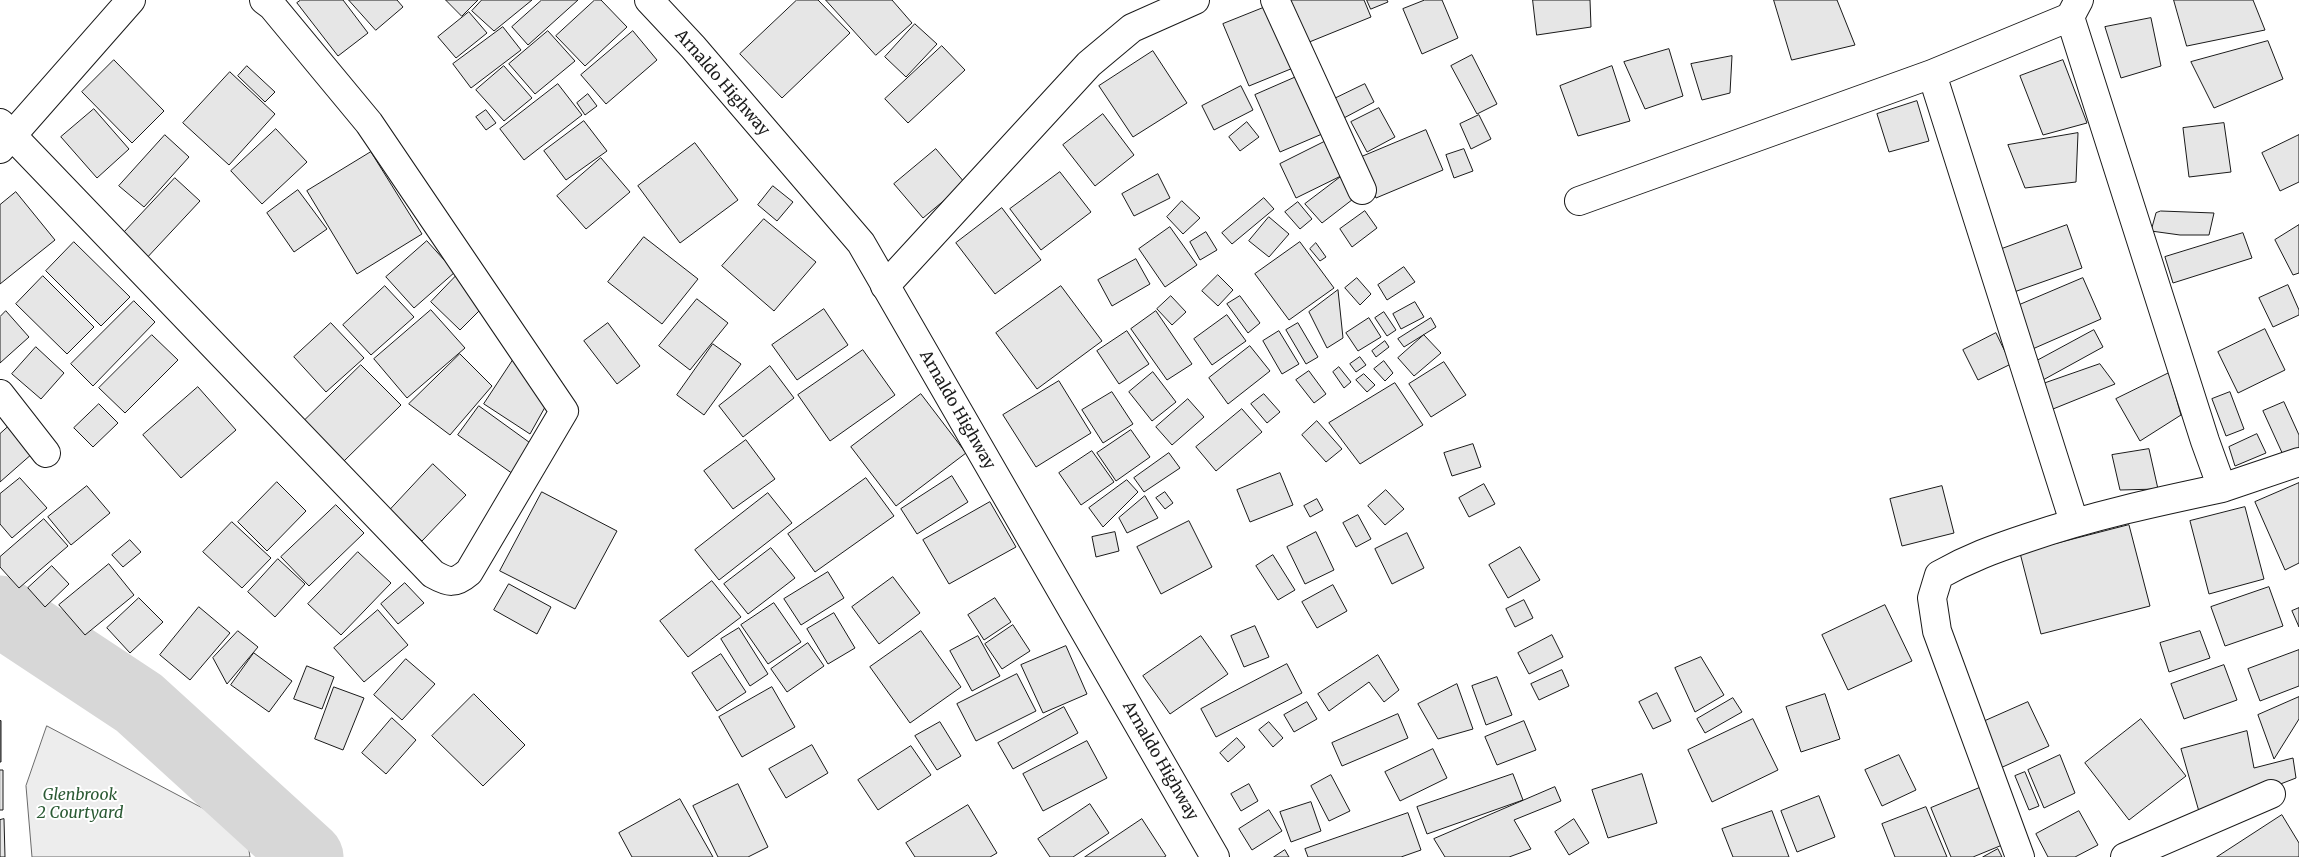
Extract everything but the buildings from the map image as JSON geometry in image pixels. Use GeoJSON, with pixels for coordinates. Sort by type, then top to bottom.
{"type":"FeatureCollection","features":[{"type":"Feature","properties":{"kind":"street"},"geometry":{"type":"LineString","coordinates":[[131,0],[4,136],[433,574],[446,582],[460,580],[469,572],[564,411],[369,123],[272,6],[264,0]]}},
{"type":"Feature","properties":{"kind":"street","name":"Arnaldo Highway"},"geometry":{"type":"LineString","coordinates":[[648,0],[693,47],[861,243],[1215,857]]}},
{"type":"Feature","properties":{"kind":"street"},"geometry":{"type":"LineString","coordinates":[[885,286],[1089,64],[1132,28],[1194,0]]}},
{"type":"Feature","properties":{"kind":"street"},"geometry":{"type":"LineString","coordinates":[[1275,0],[1362,190]]}},
{"type":"Feature","properties":{"kind":"street"},"geometry":{"type":"LineString","coordinates":[[1579,201],[1932,74],[2074,8],[2205,441],[2222,488]]}},
{"type":"Feature","properties":{"kind":"street"},"geometry":{"type":"LineString","coordinates":[[1932,74],[2074,522]]}},
{"type":"Feature","properties":{"kind":"street"},"geometry":{"type":"LineString","coordinates":[[0,394],[46,453]]}},
{"type":"Feature","properties":{"kind":"street"},"geometry":{"type":"LineString","coordinates":[[2020,857],[1938,631],[1932,598],[1939,575],[1968,558],[2074,522],[2134,506],[2222,488],[2299,462]]}},
{"type":"Feature","properties":{"kind":"street"},"geometry":{"type":"LineString","coordinates":[[2125,857],[2271,794]]}},
{"type":"Feature","properties":{"kind":"shaded area","name":"Glenbrook 2 Courtyard"},"geometry":{"type":"Polygon","coordinates":[[[47,726],[246,831],[250,857],[32,857],[26,786],[47,726]]]}},
{"type":"Feature","properties":{"kind":"waterway"},"geometry":{"type":"LineString","coordinates":[[0,611],[139,703],[308,857]]}}]}
